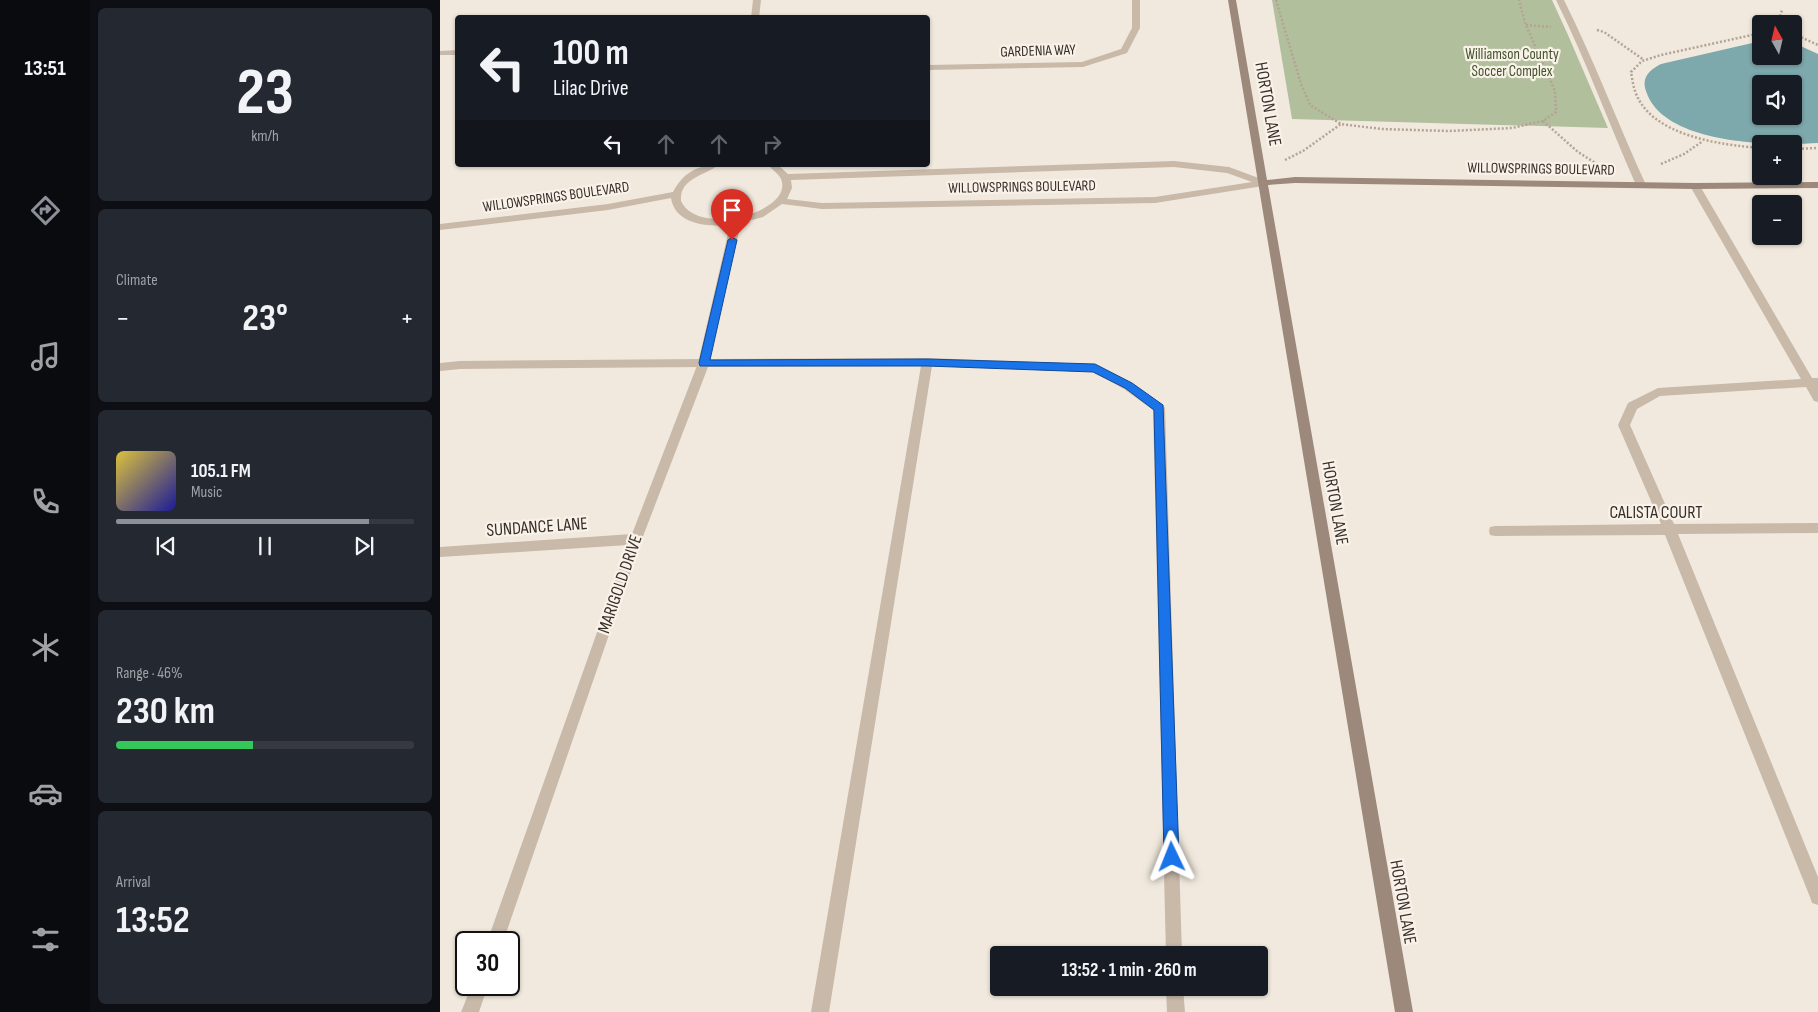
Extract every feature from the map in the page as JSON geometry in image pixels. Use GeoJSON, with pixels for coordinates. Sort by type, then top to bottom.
{"type":"FeatureCollection","features":[{"type":"Feature","properties":{"kind":"street"},"geometry":{"type":"LineString","coordinates":[[756,15],[758,0]]}},
{"type":"Feature","properties":{"kind":"street","name":"GARDENIA WAY"},"geometry":{"type":"LineString","coordinates":[[930,68],[1083,64],[1124,51],[1136,28],[1136,0]]}},
{"type":"Feature","properties":{"kind":"street","name":"HORTON LANE"},"geometry":{"type":"LineString","coordinates":[[1232,0],[1404,1012]]}},
{"type":"Feature","properties":{"kind":"street"},"geometry":{"type":"LineString","coordinates":[[1560,0],[1580,42],[1640,186]]}},
{"type":"Feature","properties":{"kind":"street"},"geometry":{"type":"LineString","coordinates":[[440,53],[455,52]]}},
{"type":"Feature","properties":{"kind":"street","name":"WILLOWSPRINGS BOULEVARD"},"geometry":{"type":"LineString","coordinates":[[786,177],[1174,164],[1229,170],[1263,183]]}},
{"type":"Feature","properties":{"kind":"street"},"geometry":{"type":"LineString","coordinates":[[707,167],[683,182],[676,194],[676,204],[688,217],[708,224],[736,222],[763,213],[780,201],[787,188],[786,177],[775,167]]}},
{"type":"Feature","properties":{"kind":"street","name":"WILLOWSPRINGS BOULEVARD"},"geometry":{"type":"LineString","coordinates":[[780,201],[822,206],[1155,200],[1263,183],[1295,180],[1640,186],[1818,185]]}},
{"type":"Feature","properties":{"kind":"street"},"geometry":{"type":"LineString","coordinates":[[1695,186],[1813,382],[1818,398]]}},
{"type":"Feature","properties":{"kind":"street","name":"WILLOWSPRINGS BOULEVARD"},"geometry":{"type":"LineString","coordinates":[[440,227],[608,207],[676,194]]}},
{"type":"Feature","properties":{"kind":"street","name":"MARIGOLD DRIVE"},"geometry":{"type":"LineString","coordinates":[[499,931],[636,539],[704,363],[736,222]]}},
{"type":"Feature","properties":{"kind":"street"},"geometry":{"type":"LineString","coordinates":[[820,1012],[927,362]]}},
{"type":"Feature","properties":{"kind":"street"},"geometry":{"type":"LineString","coordinates":[[440,367],[460,365],[927,362],[1095,368],[1128,386],[1159,408],[1174,946]]}},
{"type":"Feature","properties":{"kind":"street"},"geometry":{"type":"LineString","coordinates":[[1813,382],[1658,392],[1632,406],[1624,425],[1670,530],[1818,898]]}},
{"type":"Feature","properties":{"kind":"street","name":"CALISTA COURT"},"geometry":{"type":"LineString","coordinates":[[1495,530],[1818,528]]}},
{"type":"Feature","properties":{"kind":"street","name":"SUNDANCE LANE"},"geometry":{"type":"LineString","coordinates":[[440,552],[636,539]]}},
{"type":"Feature","properties":{"kind":"street"},"geometry":{"type":"LineString","coordinates":[[470,1012],[476,996]]}},
{"type":"Feature","properties":{"kind":"street"},"geometry":{"type":"LineString","coordinates":[[1175,996],[1176,1012]]}},
{"type":"Feature","properties":{"kind":"path"},"geometry":{"type":"LineString","coordinates":[[1276,0],[1301,84],[1310,105],[1341,124],[1381,129],[1449,131],[1512,128],[1543,121],[1556,112],[1555,90],[1525,23],[1519,0]]}},
{"type":"Feature","properties":{"kind":"path"},"geometry":{"type":"LineString","coordinates":[[1781,15],[1782,10]]}},
{"type":"Feature","properties":{"kind":"path"},"geometry":{"type":"LineString","coordinates":[[1752,35],[1661,55],[1642,61],[1631,72],[1632,86],[1643,106],[1662,123],[1684,134],[1704,140],[1752,147]]}},
{"type":"Feature","properties":{"kind":"path"},"geometry":{"type":"LineString","coordinates":[[1802,36],[1818,45]]}},
{"type":"Feature","properties":{"kind":"path"},"geometry":{"type":"LineString","coordinates":[[1283,160],[1303,151],[1341,124]]}},
{"type":"Feature","properties":{"kind":"path"},"geometry":{"type":"LineString","coordinates":[[1802,149],[1818,148]]}},
{"type":"Feature","properties":{"kind":"green space","name":"Williamson County Soccer Complex"},"geometry":{"type":"Polygon","coordinates":[[[1272,0],[1552,0],[1608,128],[1292,119],[1272,0]]]}},
{"type":"Feature","properties":{"kind":"water"},"geometry":{"type":"Polygon","coordinates":[[[1752,43],[1752,65],[1802,65],[1802,47],[1818,54],[1818,143],[1802,144],[1802,135],[1752,135],[1752,142],[1696,132],[1674,122],[1656,109],[1645,86],[1646,78],[1653,69],[1661,64],[1752,43]]]}},
{"type":"Feature","properties":{"kind":"route"},"geometry":{"type":"LineString","coordinates":[[732,240],[704,363],[927,362],[1095,368],[1128,386],[1159,408],[1172,857]]}}]}
